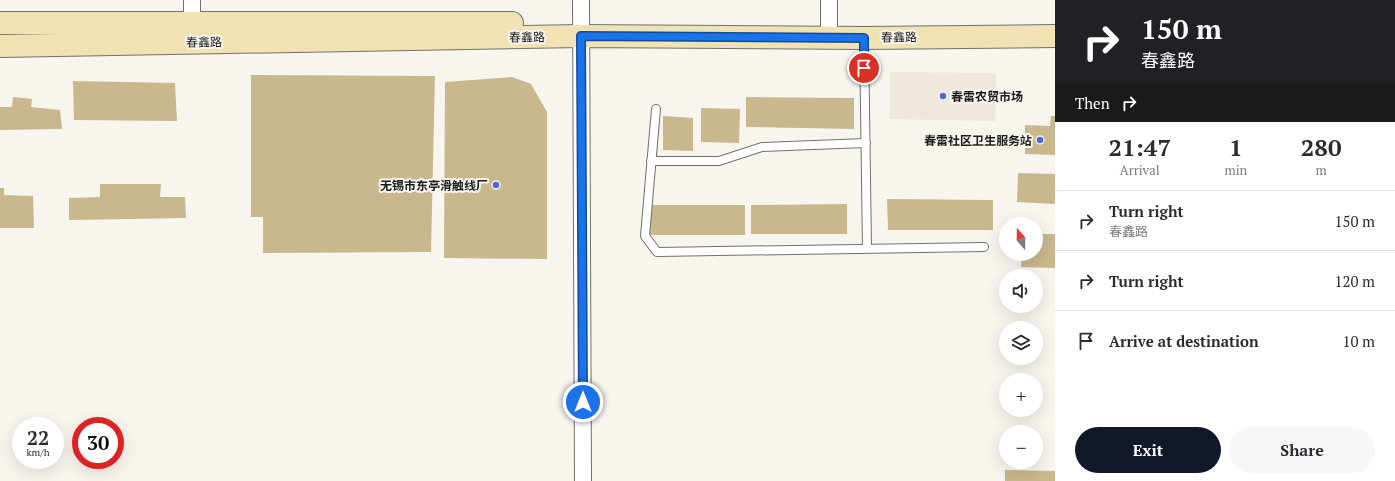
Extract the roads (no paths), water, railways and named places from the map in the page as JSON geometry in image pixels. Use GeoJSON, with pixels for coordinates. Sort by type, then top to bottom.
{"type":"FeatureCollection","features":[{"type":"Feature","properties":{"kind":"main road","name":"春鑫路"},"geometry":{"type":"LineString","coordinates":[[0,23],[192,23],[829,31],[1055,20]]}},
{"type":"Feature","properties":{"kind":"main road","name":"春鑫路"},"geometry":{"type":"LineString","coordinates":[[0,46],[581,29]]}},
{"type":"Feature","properties":{"kind":"main road","name":"春鑫路"},"geometry":{"type":"LineString","coordinates":[[829,31],[864,38],[1055,36]]}},
{"type":"Feature","properties":{"kind":"street"},"geometry":{"type":"LineString","coordinates":[[192,0],[192,23]]}},
{"type":"Feature","properties":{"kind":"street"},"geometry":{"type":"LineString","coordinates":[[581,0],[583,481]]}},
{"type":"Feature","properties":{"kind":"street"},"geometry":{"type":"LineString","coordinates":[[829,0],[829,31]]}},
{"type":"Feature","properties":{"kind":"lane"},"geometry":{"type":"LineString","coordinates":[[864,38],[868,249]]}},
{"type":"Feature","properties":{"kind":"lane"},"geometry":{"type":"LineString","coordinates":[[656,109],[645,236],[657,252],[984,247]]}},
{"type":"Feature","properties":{"kind":"lane"},"geometry":{"type":"LineString","coordinates":[[651,161],[719,160],[762,147],[866,143]]}},
{"type":"Feature","properties":{"kind":"place","name":"春雷农贸市场"},"geometry":{"type":"Point","coordinates":[943,96]}},
{"type":"Feature","properties":{"kind":"place","name":"春雷社区卫生服务站"},"geometry":{"type":"Point","coordinates":[1040,140]}},
{"type":"Feature","properties":{"kind":"place","name":"无锡市东亭滑触线厂"},"geometry":{"type":"Point","coordinates":[496,185]}}]}
